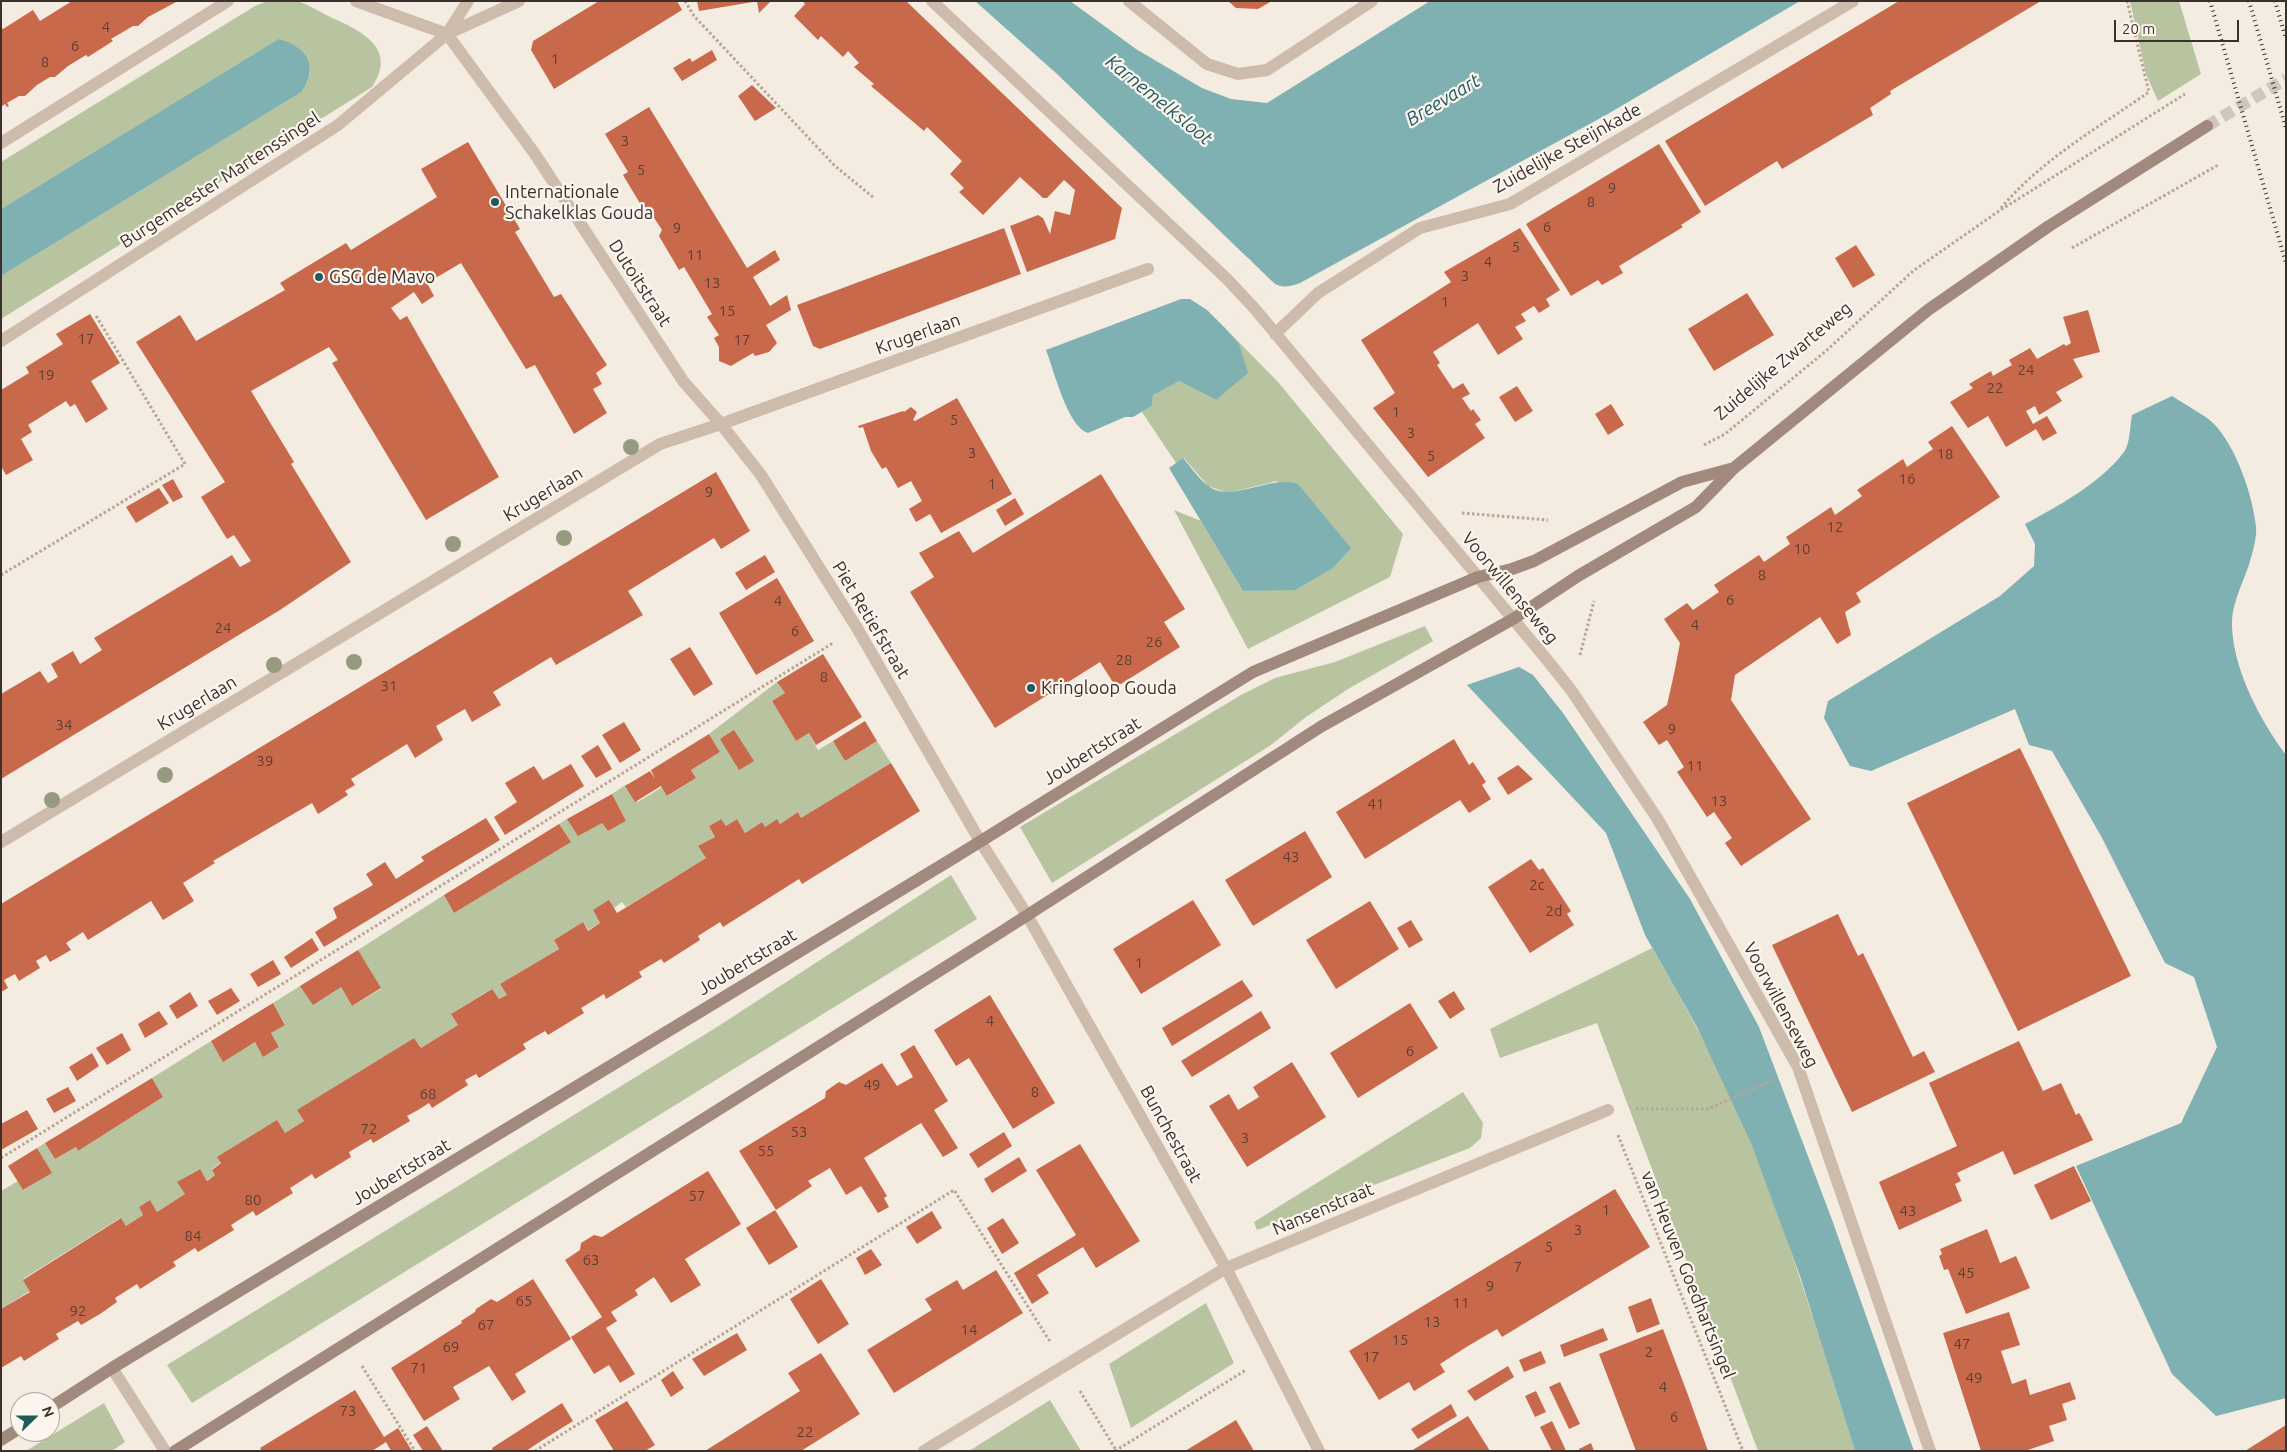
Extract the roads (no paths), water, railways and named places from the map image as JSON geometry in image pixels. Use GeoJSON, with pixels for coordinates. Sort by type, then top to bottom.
{"type":"FeatureCollection","features":[{"type":"Feature","properties":{"kind":"main road"},"geometry":{"type":"LineString","coordinates":[[175,1451],[1028,915],[1322,726],[1513,619],[1578,576],[1696,507],[1734,468],[1928,310],[2049,226],[2207,126]]}},
{"type":"Feature","properties":{"kind":"main road"},"geometry":{"type":"LineString","coordinates":[[1478,577],[1512,570],[1534,561],[1682,482],[1734,468]]}},
{"type":"Feature","properties":{"kind":"main road","name":"Joubertstraat"},"geometry":{"type":"LineString","coordinates":[[60,1402],[112,1368],[980,841],[1253,672],[1478,577]]}},
{"type":"Feature","properties":{"kind":"street"},"geometry":{"type":"LineString","coordinates":[[1,144],[228,1]]}},
{"type":"Feature","properties":{"kind":"street"},"geometry":{"type":"LineString","coordinates":[[356,1],[447,34]]}},
{"type":"Feature","properties":{"kind":"street","name":"Burgemeester Martenssingel"},"geometry":{"type":"LineString","coordinates":[[447,34],[468,1]]}},
{"type":"Feature","properties":{"kind":"street","name":"Burgemeester Martenssingel"},"geometry":{"type":"LineString","coordinates":[[1,341],[338,125],[447,34],[519,1]]}},
{"type":"Feature","properties":{"kind":"street","name":"Voorwillenseweg"},"geometry":{"type":"LineString","coordinates":[[932,1],[1227,279],[1255,309],[1571,690],[1658,818],[1798,1067],[1930,1451]]}},
{"type":"Feature","properties":{"kind":"street"},"geometry":{"type":"LineString","coordinates":[[1129,1],[1208,64],[1238,74],[1267,70],[1372,1]]}},
{"type":"Feature","properties":{"kind":"street","name":"Zuidelijke Steijnkade"},"geometry":{"type":"LineString","coordinates":[[1275,334],[1318,293],[1420,228],[1510,204],[1853,1]]}},
{"type":"Feature","properties":{"kind":"street","name":"Dutoitstraat"},"geometry":{"type":"LineString","coordinates":[[447,34],[535,154],[683,381],[722,424]]}},
{"type":"Feature","properties":{"kind":"street","name":"Krugerlaan"},"geometry":{"type":"LineString","coordinates":[[1,842],[660,444],[722,424],[1148,269]]}},
{"type":"Feature","properties":{"kind":"street","name":"Piet Retiefstraat"},"geometry":{"type":"LineString","coordinates":[[722,424],[761,475],[857,628],[980,841]]}},
{"type":"Feature","properties":{"kind":"street","name":"Bunchestraat"},"geometry":{"type":"LineString","coordinates":[[980,841],[1028,915],[1226,1268],[1272,1354],[1319,1451]]}},
{"type":"Feature","properties":{"kind":"street","name":"Nansenstraat"},"geometry":{"type":"LineString","coordinates":[[924,1451],[1226,1268],[1608,1110]]}},
{"type":"Feature","properties":{"kind":"street"},"geometry":{"type":"LineString","coordinates":[[112,1368],[165,1451]]}},
{"type":"Feature","properties":{"kind":"water"},"geometry":{"type":"Polygon","coordinates":[[[975,1],[1070,1],[1136,49],[1202,88],[1231,99],[1267,103],[1430,1],[1800,1],[1606,115],[1300,283],[1285,286],[1271,281],[1226,329],[1239,344],[1248,373],[1216,400],[1179,381],[1153,395],[1152,406],[1133,417],[1125,417],[1088,433],[1080,428],[1068,409],[1046,350],[1181,299],[1190,299],[1207,310],[1252,262],[1057,74],[975,1]]]}},
{"type":"Feature","properties":{"kind":"water"},"geometry":{"type":"Polygon","coordinates":[[[279,39],[297,47],[308,59],[310,74],[301,92],[1,276],[1,209],[279,39]]]}},
{"type":"Feature","properties":{"kind":"water"},"geometry":{"type":"Polygon","coordinates":[[[2172,396],[2213,423],[2236,458],[2247,487],[2254,515],[2256,535],[2232,618],[2234,644],[2243,678],[2250,694],[2258,711],[2286,755],[2286,1398],[2216,1416],[2172,1374],[2076,1166],[2181,1123],[2217,1047],[2194,977],[2165,963],[2101,836],[2052,751],[2029,745],[2015,709],[1871,771],[1850,766],[1824,718],[1828,701],[2000,596],[2034,566],[2035,544],[2025,524],[2065,502],[2104,474],[2126,449],[2132,415],[2172,396]]]}},
{"type":"Feature","properties":{"kind":"water"},"geometry":{"type":"Polygon","coordinates":[[[1183,458],[1207,485],[1217,490],[1227,492],[1238,491],[1286,482],[1298,484],[1351,548],[1333,568],[1295,590],[1243,591],[1169,468],[1183,458]]]}},
{"type":"Feature","properties":{"kind":"water"},"geometry":{"type":"Polygon","coordinates":[[[1519,667],[1533,675],[1563,713],[1690,899],[1759,1027],[1831,1217],[1914,1451],[1855,1451],[1800,1276],[1751,1143],[1697,1027],[1645,935],[1606,833],[1467,685],[1519,667]]]}},
{"type":"Feature","properties":{"kind":"tunnel"},"geometry":{"type":"LineString","coordinates":[[2207,126],[2286,79]]}},
{"type":"Feature","properties":{"kind":"railway"},"geometry":{"type":"LineString","coordinates":[[2210,1],[2286,263]]}},
{"type":"Feature","properties":{"kind":"railway"},"geometry":{"type":"LineString","coordinates":[[2249,1],[2286,128]]}},
{"type":"Feature","properties":{"kind":"railway"},"geometry":{"type":"LineString","coordinates":[[2275,1],[2286,39]]}},
{"type":"Feature","properties":{"kind":"place","name":"Internationale Schakelklas Gouda"},"geometry":{"type":"Point","coordinates":[495,202]}},
{"type":"Feature","properties":{"kind":"place","name":"GSG de Mavo"},"geometry":{"type":"Point","coordinates":[319,277]}},
{"type":"Feature","properties":{"kind":"place","name":"Kringloop Gouda"},"geometry":{"type":"Point","coordinates":[1031,688]}},
{"type":"Feature","properties":{"kind":"water label","name":"Karnemelksloot"},"geometry":{"type":"Point","coordinates":[1159,100]}},
{"type":"Feature","properties":{"kind":"water label","name":"Breevaart"},"geometry":{"type":"Point","coordinates":[1443,100]}}]}
